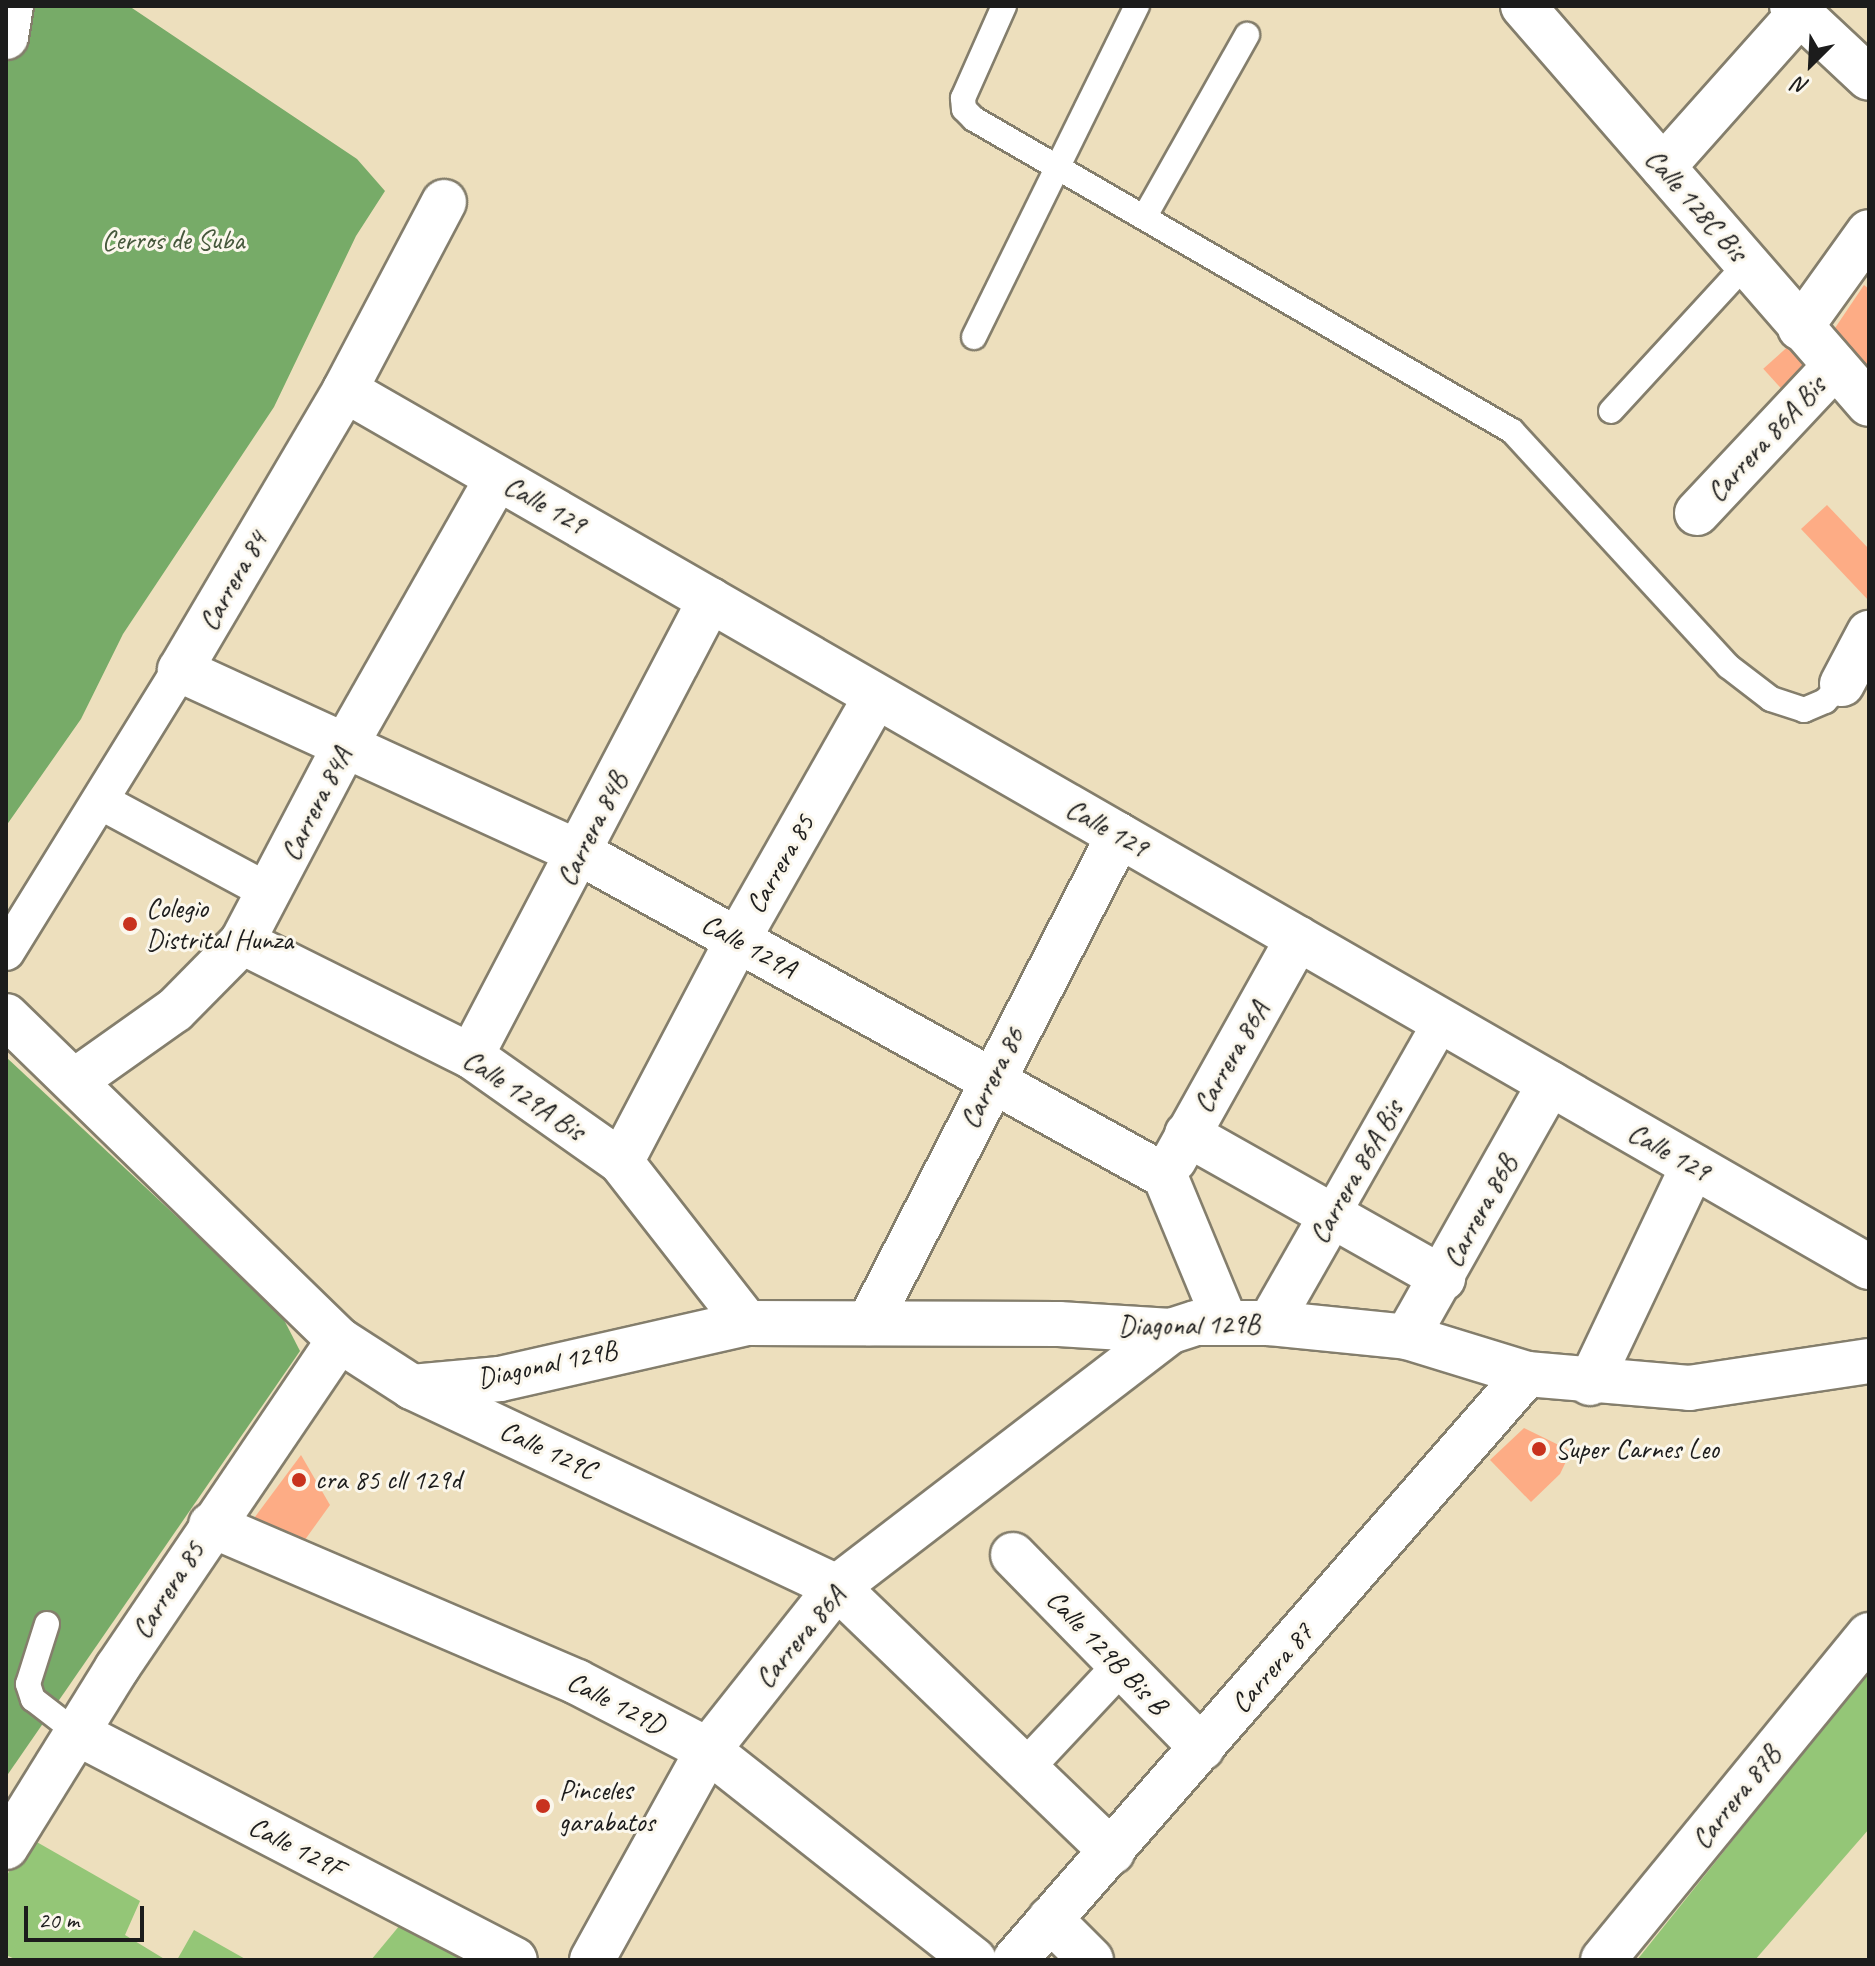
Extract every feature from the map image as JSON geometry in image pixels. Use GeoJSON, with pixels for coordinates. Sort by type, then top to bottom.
{"type":"FeatureCollection","features":[{"type":"Feature","properties":{"kind":"street"},"geometry":{"type":"LineString","coordinates":[[6,37],[11,6]]}},
{"type":"Feature","properties":{"kind":"street","name":"Calle 128C Bis"},"geometry":{"type":"LineString","coordinates":[[1523,6],[1869,404]]}},
{"type":"Feature","properties":{"kind":"street"},"geometry":{"type":"LineString","coordinates":[[1663,167],[1796,10],[1867,72]]}},
{"type":"Feature","properties":{"kind":"street","name":"Carrera 84"},"geometry":{"type":"LineString","coordinates":[[6,952],[180,670],[345,390],[444,202]]}},
{"type":"Feature","properties":{"kind":"street","name":"Carrera 86A Bis"},"geometry":{"type":"LineString","coordinates":[[1800,328],[1869,232]]}},
{"type":"Feature","properties":{"kind":"street","name":"Carrera 86A Bis"},"geometry":{"type":"LineString","coordinates":[[1697,513],[1835,366]]}},
{"type":"Feature","properties":{"kind":"street","name":"Calle 129"},"geometry":{"type":"LineString","coordinates":[[345,390],[1869,1267]]}},
{"type":"Feature","properties":{"kind":"street","name":"Carrera 84A"},"geometry":{"type":"LineString","coordinates":[[76,1080],[175,1010],[242,942],[271,893],[345,746],[497,478]]}},
{"type":"Feature","properties":{"kind":"street","name":"Carrera 84B"},"geometry":{"type":"LineString","coordinates":[[471,1056],[710,600]]}},
{"type":"Feature","properties":{"kind":"street","name":"Calle 129A"},"geometry":{"type":"LineString","coordinates":[[180,670],[580,853],[1165,1176]]}},
{"type":"Feature","properties":{"kind":"street","name":"Carrera 85"},"geometry":{"type":"LineString","coordinates":[[621,1162],[738,939],[876,696]]}},
{"type":"Feature","properties":{"kind":"street"},"geometry":{"type":"LineString","coordinates":[[100,801],[271,893]]}},
{"type":"Feature","properties":{"kind":"street","name":"Carrera 86"},"geometry":{"type":"LineString","coordinates":[[869,1323],[990,1079],[1119,835]]}},
{"type":"Feature","properties":{"kind":"street","name":"Carrera 86A"},"geometry":{"type":"LineString","coordinates":[[1165,1176],[1298,938]]}},
{"type":"Feature","properties":{"kind":"street","name":"Calle 129A Bis"},"geometry":{"type":"LineString","coordinates":[[242,942],[471,1056],[621,1162],[747,1323]]}},
{"type":"Feature","properties":{"kind":"street","name":"Calle 129C"},"geometry":{"type":"LineString","coordinates":[[6,1016],[76,1080],[339,1340],[412,1387],[837,1587],[1112,1852]]}},
{"type":"Feature","properties":{"kind":"street","name":"Carrera 86A Bis"},"geometry":{"type":"LineString","coordinates":[[1270,1323],[1442,1021]]}},
{"type":"Feature","properties":{"kind":"street","name":"Carrera 86B"},"geometry":{"type":"LineString","coordinates":[[1407,1337],[1443,1278],[1550,1083]]}},
{"type":"Feature","properties":{"kind":"street"},"geometry":{"type":"LineString","coordinates":[[1187,1134],[1443,1278]]}},
{"type":"Feature","properties":{"kind":"street"},"geometry":{"type":"LineString","coordinates":[[1590,1383],[1693,1166]]}},
{"type":"Feature","properties":{"kind":"street"},"geometry":{"type":"LineString","coordinates":[[1165,1176],[1225,1321]]}},
{"type":"Feature","properties":{"kind":"street","name":"Diagonal 129B"},"geometry":{"type":"LineString","coordinates":[[412,1387],[500,1379],[747,1323],[1059,1324],[1171,1331],[1225,1321],[1270,1323],[1407,1337],[1527,1374],[1590,1383],[1689,1388],[1869,1361]]}},
{"type":"Feature","properties":{"kind":"street","name":"Carrera 86A"},"geometry":{"type":"LineString","coordinates":[[592,1960],[708,1750],[837,1587],[1171,1331]]}},
{"type":"Feature","properties":{"kind":"street","name":"Carrera 85"},"geometry":{"type":"LineString","coordinates":[[6,1847],[211,1525],[339,1340]]}},
{"type":"Feature","properties":{"kind":"street","name":"Carrera 87"},"geometry":{"type":"LineString","coordinates":[[1015,1960],[1527,1374]]}},
{"type":"Feature","properties":{"kind":"street","name":"Calle 129D"},"geometry":{"type":"LineString","coordinates":[[211,1525],[577,1682],[708,1750],[974,1960]]}},
{"type":"Feature","properties":{"kind":"street","name":"Calle 129B Bis B"},"geometry":{"type":"LineString","coordinates":[[1013,1555],[1202,1748]]}},
{"type":"Feature","properties":{"kind":"street","name":"Carrera 87B"},"geometry":{"type":"LineString","coordinates":[[1603,1960],[1869,1635]]}},
{"type":"Feature","properties":{"kind":"street"},"geometry":{"type":"LineString","coordinates":[[1026,1767],[1121,1666]]}},
{"type":"Feature","properties":{"kind":"street","name":"Calle 129F"},"geometry":{"type":"LineString","coordinates":[[77,1733],[515,1960]]}},
{"type":"Feature","properties":{"kind":"street"},"geometry":{"type":"LineString","coordinates":[[1050,1919],[1091,1960]]}},
{"type":"Feature","properties":{"kind":"lane"},"geometry":{"type":"LineString","coordinates":[[1004,6],[963,98],[964,109],[1512,431],[1728,666],[1771,699],[1804,710],[1825,701],[1859,661]]}},
{"type":"Feature","properties":{"kind":"lane"},"geometry":{"type":"LineString","coordinates":[[974,337],[1137,6]]}},
{"type":"Feature","properties":{"kind":"lane"},"geometry":{"type":"LineString","coordinates":[[1145,216],[1247,35]]}},
{"type":"Feature","properties":{"kind":"lane"},"geometry":{"type":"LineString","coordinates":[[1611,411],[1746,264]]}},
{"type":"Feature","properties":{"kind":"lane"},"geometry":{"type":"LineString","coordinates":[[47,1624],[28,1684],[33,1699],[77,1733]]}},
{"type":"Feature","properties":{"kind":"green space","name":"Cerros de Suba"},"geometry":{"type":"Polygon","coordinates":[[[6,6],[129,6],[357,159],[385,191],[356,236],[274,407],[123,634],[81,719],[6,826],[6,6]]]}},
{"type":"Feature","properties":{"kind":"green space"},"geometry":{"type":"Polygon","coordinates":[[[6,1057],[281,1314],[300,1351],[6,1777],[6,1057]]]}},
{"type":"Feature","properties":{"kind":"green space"},"geometry":{"type":"Polygon","coordinates":[[[1869,1670],[1869,1829],[1755,1960],[1637,1960],[1869,1670]]]}},
{"type":"Feature","properties":{"kind":"green space"},"geometry":{"type":"Polygon","coordinates":[[[28,1837],[140,1901],[125,1935],[166,1960],[17,1960],[6,1955],[6,1877],[28,1837]]]}},
{"type":"Feature","properties":{"kind":"green space"},"geometry":{"type":"Polygon","coordinates":[[[400,1925],[468,1960],[371,1960],[400,1925]]]}},
{"type":"Feature","properties":{"kind":"green space"},"geometry":{"type":"Polygon","coordinates":[[[194,1930],[247,1960],[177,1960],[194,1930]]]}},
{"type":"Feature","properties":{"kind":"building"},"geometry":{"type":"Polygon","coordinates":[[[1864,285],[1869,289],[1869,377],[1833,331],[1864,285]]]}},
{"type":"Feature","properties":{"kind":"building"},"geometry":{"type":"Polygon","coordinates":[[[1793,342],[1814,365],[1784,392],[1763,369],[1793,342]]]}},
{"type":"Feature","properties":{"kind":"building"},"geometry":{"type":"Polygon","coordinates":[[[1827,505],[1869,549],[1869,601],[1801,529],[1827,505]]]}},
{"type":"Feature","properties":{"kind":"building"},"geometry":{"type":"Polygon","coordinates":[[[1524,1428],[1571,1451],[1560,1474],[1531,1502],[1490,1460],[1524,1428]]]}},
{"type":"Feature","properties":{"kind":"building","name":"cra 85 cll 129d"},"geometry":{"type":"Polygon","coordinates":[[[301,1455],[330,1505],[294,1555],[252,1521],[301,1455]]]}},
{"type":"Feature","properties":{"kind":"place","name":"Colegio Distrital Hunza"},"geometry":{"type":"Point","coordinates":[130,924]}},
{"type":"Feature","properties":{"kind":"place","name":"Super Carnes Leo"},"geometry":{"type":"Point","coordinates":[1539,1449]}},
{"type":"Feature","properties":{"kind":"place","name":"cra 85 cll 129d"},"geometry":{"type":"Point","coordinates":[299,1480]}},
{"type":"Feature","properties":{"kind":"place","name":"Pinceles garabatos"},"geometry":{"type":"Point","coordinates":[543,1806]}}]}
